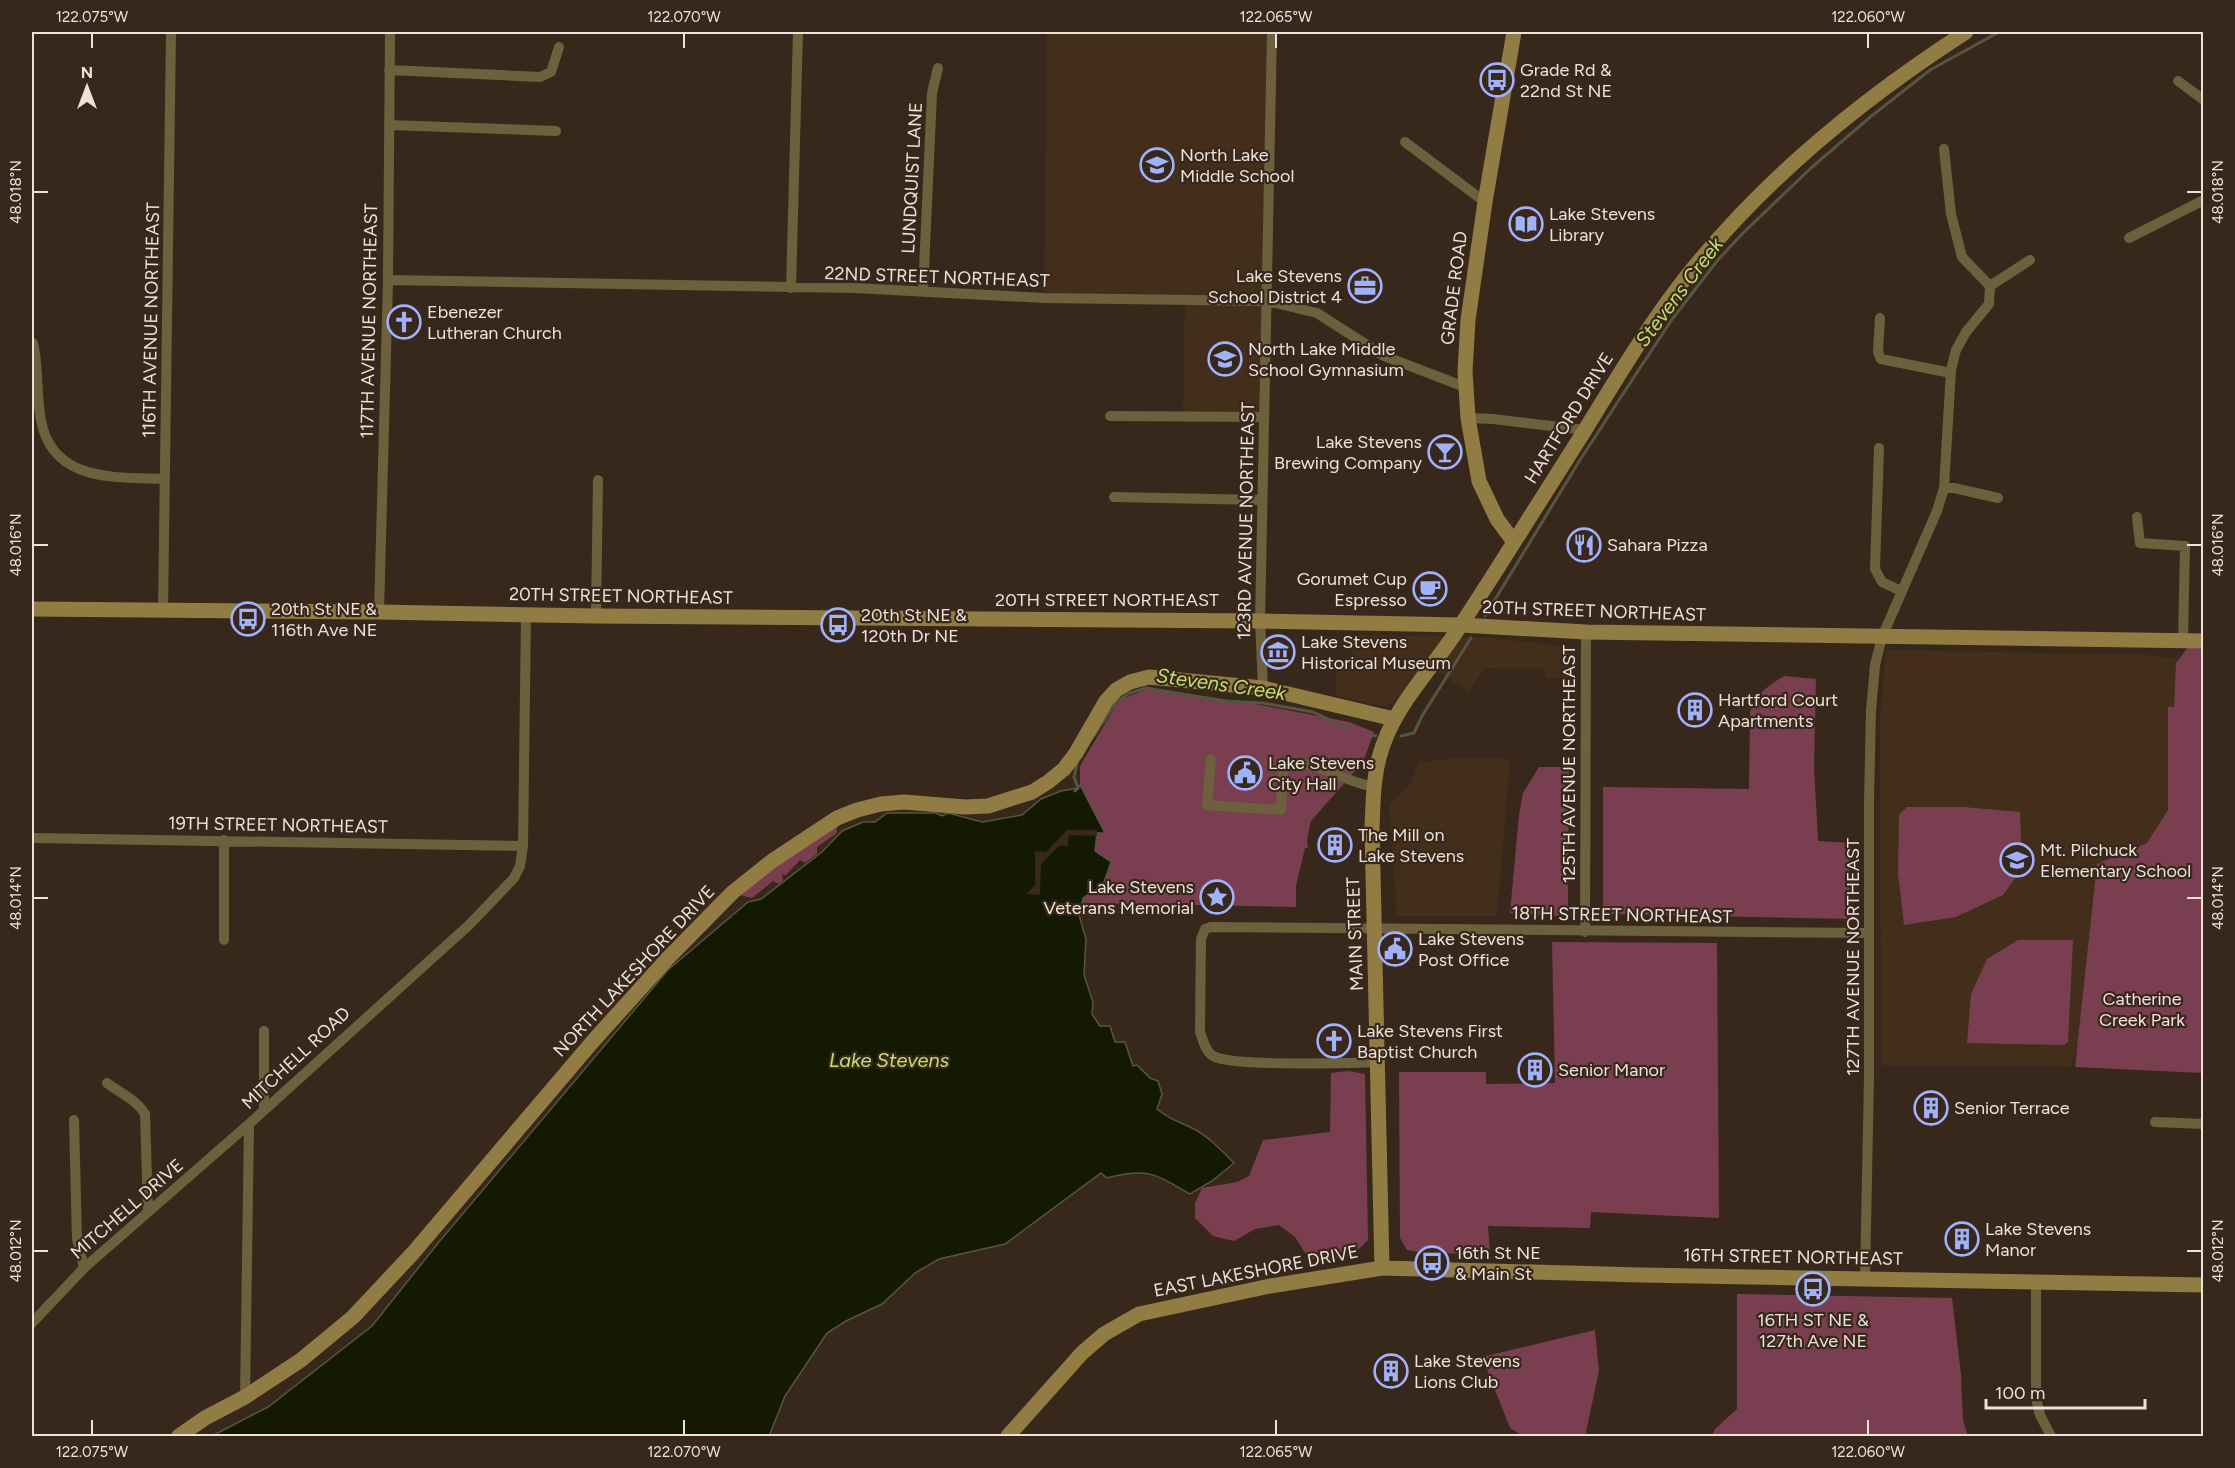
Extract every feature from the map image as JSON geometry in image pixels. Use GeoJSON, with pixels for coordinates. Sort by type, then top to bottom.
{"type":"FeatureCollection","features":[{"type":"Feature","properties":{"kind":"main road","name":"GRADE ROAD"},"geometry":{"type":"LineString","coordinates":[[1514,32],[1485,202],[1468,320],[1465,387],[1479,481],[1497,519],[1514,542]]}},
{"type":"Feature","properties":{"kind":"main road","name":"HARTFORD DRIVE"},"geometry":{"type":"LineString","coordinates":[[1465,626],[1514,542],[1627,362],[1685,279],[1749,206],[1834,127],[1888,85],[1966,32]]}},
{"type":"Feature","properties":{"kind":"main road","name":"20TH STREET NORTHEAST"},"geometry":{"type":"LineString","coordinates":[[32,609],[1260,621],[1465,626],[1586,632],[2204,641]]}},
{"type":"Feature","properties":{"kind":"main road","name":"MAIN STREET"},"geometry":{"type":"LineString","coordinates":[[1382,1268],[1374,787],[1380,756],[1394,719],[1405,700],[1465,626]]}},
{"type":"Feature","properties":{"kind":"main road","name":"NORTH LAKESHORE DRIVE"},"geometry":{"type":"LineString","coordinates":[[179,1437],[205,1418],[245,1397],[301,1360],[370,1300],[602,1031],[668,958],[733,892],[772,861],[837,818],[856,810],[881,804],[904,802],[965,807],[988,806],[1032,792],[1048,783],[1064,769],[1076,753],[1106,701],[1116,690],[1130,682],[1149,677],[1263,688],[1394,719]]}},
{"type":"Feature","properties":{"kind":"main road","name":"16TH STREET NORTHEAST"},"geometry":{"type":"LineString","coordinates":[[1382,1268],[2204,1285]]}},
{"type":"Feature","properties":{"kind":"main road","name":"EAST LAKESHORE DRIVE"},"geometry":{"type":"LineString","coordinates":[[1008,1437],[1082,1353],[1104,1334],[1139,1314],[1251,1290],[1382,1268]]}},
{"type":"Feature","properties":{"kind":"street","name":"116TH AVENUE NORTHEAST"},"geometry":{"type":"LineString","coordinates":[[163,609],[171,32]]}},
{"type":"Feature","properties":{"kind":"street","name":"117TH AVENUE NORTHEAST"},"geometry":{"type":"LineString","coordinates":[[379,612],[388,280],[390,32]]}},
{"type":"Feature","properties":{"kind":"street"},"geometry":{"type":"LineString","coordinates":[[791,288],[798,32]]}},
{"type":"Feature","properties":{"kind":"street","name":"123RD AVENUE NORTHEAST"},"geometry":{"type":"LineString","coordinates":[[1263,688],[1260,621],[1272,32]]}},
{"type":"Feature","properties":{"kind":"street"},"geometry":{"type":"LineString","coordinates":[[389,70],[540,77],[551,72],[559,48]]}},
{"type":"Feature","properties":{"kind":"street","name":"LUNDQUIST LANE"},"geometry":{"type":"LineString","coordinates":[[923,291],[932,93],[938,68]]}},
{"type":"Feature","properties":{"kind":"street"},"geometry":{"type":"LineString","coordinates":[[2178,81],[2204,100]]}},
{"type":"Feature","properties":{"kind":"street"},"geometry":{"type":"LineString","coordinates":[[389,125],[556,131]]}},
{"type":"Feature","properties":{"kind":"street"},"geometry":{"type":"LineString","coordinates":[[1405,142],[1485,202]]}},
{"type":"Feature","properties":{"kind":"street"},"geometry":{"type":"LineString","coordinates":[[1944,149],[1951,214],[1962,257],[1990,286],[2030,260]]}},
{"type":"Feature","properties":{"kind":"street"},"geometry":{"type":"LineString","coordinates":[[2129,238],[2204,200]]}},
{"type":"Feature","properties":{"kind":"street","name":"22ND STREET NORTHEAST"},"geometry":{"type":"LineString","coordinates":[[388,280],[923,291],[1044,298],[1267,301],[1317,313],[1384,356],[1465,387]]}},
{"type":"Feature","properties":{"kind":"street","name":"127TH AVENUE NORTHEAST"},"geometry":{"type":"LineString","coordinates":[[1865,1277],[1869,1078],[1871,711],[1875,665],[1882,636],[1937,511],[1944,488],[1950,373],[1956,350],[1966,332],[1989,304],[1990,286]]}},
{"type":"Feature","properties":{"kind":"street"},"geometry":{"type":"LineString","coordinates":[[1880,318],[1878,352],[1881,358],[1950,373]]}},
{"type":"Feature","properties":{"kind":"street"},"geometry":{"type":"LineString","coordinates":[[33,343],[38,364],[41,420],[50,445],[59,456],[76,469],[90,474],[105,477],[165,479]]}},
{"type":"Feature","properties":{"kind":"street"},"geometry":{"type":"LineString","coordinates":[[1110,416],[1264,417]]}},
{"type":"Feature","properties":{"kind":"street"},"geometry":{"type":"LineString","coordinates":[[1468,418],[1585,430]]}},
{"type":"Feature","properties":{"kind":"street"},"geometry":{"type":"LineString","coordinates":[[1879,448],[1875,569],[1882,582],[1900,591]]}},
{"type":"Feature","properties":{"kind":"street"},"geometry":{"type":"LineString","coordinates":[[596,616],[598,480]]}},
{"type":"Feature","properties":{"kind":"street"},"geometry":{"type":"LineString","coordinates":[[1944,488],[1954,488],[1998,498]]}},
{"type":"Feature","properties":{"kind":"street"},"geometry":{"type":"LineString","coordinates":[[1114,497],[1262,500]]}},
{"type":"Feature","properties":{"kind":"street"},"geometry":{"type":"LineString","coordinates":[[2137,517],[2140,543],[2185,546],[2183,640]]}},
{"type":"Feature","properties":{"kind":"street","name":"MITCHELL ROAD"},"geometry":{"type":"LineString","coordinates":[[245,1397],[249,1124],[469,926],[514,878],[520,866],[523,846],[526,615]]}},
{"type":"Feature","properties":{"kind":"street","name":"125TH AVENUE NORTHEAST"},"geometry":{"type":"LineString","coordinates":[[1585,932],[1586,632]]}},
{"type":"Feature","properties":{"kind":"street"},"geometry":{"type":"LineString","coordinates":[[1211,759],[1207,805],[1281,810],[1283,773],[1288,762],[1304,762],[1363,785],[1374,787]]}},
{"type":"Feature","properties":{"kind":"street","name":"19TH STREET NORTHEAST"},"geometry":{"type":"LineString","coordinates":[[32,838],[523,846]]}},
{"type":"Feature","properties":{"kind":"street"},"geometry":{"type":"LineString","coordinates":[[224,840],[224,940]]}},
{"type":"Feature","properties":{"kind":"street","name":"18TH STREET NORTHEAST"},"geometry":{"type":"LineString","coordinates":[[1379,1062],[1238,1061],[1213,1056],[1205,1046],[1200,1032],[1201,939],[1205,929],[1211,927],[1869,933]]}},
{"type":"Feature","properties":{"kind":"street"},"geometry":{"type":"LineString","coordinates":[[264,1031],[264,1110]]}},
{"type":"Feature","properties":{"kind":"street"},"geometry":{"type":"LineString","coordinates":[[106,1083],[124,1096],[138,1102],[145,1114],[148,1212]]}},
{"type":"Feature","properties":{"kind":"street"},"geometry":{"type":"LineString","coordinates":[[74,1120],[77,1239],[84,1268]]}},
{"type":"Feature","properties":{"kind":"street"},"geometry":{"type":"LineString","coordinates":[[2155,1122],[2204,1124]]}},
{"type":"Feature","properties":{"kind":"street","name":"MITCHELL DRIVE"},"geometry":{"type":"LineString","coordinates":[[32,1323],[84,1268],[249,1124]]}},
{"type":"Feature","properties":{"kind":"street"},"geometry":{"type":"LineString","coordinates":[[2036,1282],[2036,1398],[2040,1415],[2051,1437]]}},
{"type":"Feature","properties":{"kind":"shaded area","name":"North Lake Middle School"},"geometry":{"type":"Polygon","coordinates":[[[1047,32],[1272,32],[1264,417],[1183,416],[1185,300],[1044,298],[1047,32]]]}},
{"type":"Feature","properties":{"kind":"shaded area"},"geometry":{"type":"Polygon","coordinates":[[[1352,635],[1481,637],[1570,647],[1569,678],[1546,678],[1545,669],[1484,668],[1469,691],[1424,664],[1393,703],[1384,706],[1336,696],[1336,660],[1352,659],[1352,635]]]}},
{"type":"Feature","properties":{"kind":"shaded area","name":"Mt. Pilchuck Elementary School"},"geometry":{"type":"Polygon","coordinates":[[[1892,650],[2149,655],[2180,659],[2186,848],[2102,939],[2072,1067],[1881,1065],[1880,722],[1885,659],[1887,653],[1892,650]]]}},
{"type":"Feature","properties":{"kind":"shaded area"},"geometry":{"type":"Polygon","coordinates":[[[1453,758],[1510,759],[1497,916],[1397,916],[1389,804],[1409,786],[1419,763],[1453,758]]]}},
{"type":"Feature","properties":{"kind":"green space","name":"Catherine Creek Park"},"geometry":{"type":"Polygon","coordinates":[[[2189,646],[2203,646],[2203,1073],[2075,1067],[2097,864],[2147,843],[2168,810],[2168,707],[2174,707],[2176,663],[2189,646]]]}},
{"type":"Feature","properties":{"kind":"green space"},"geometry":{"type":"Polygon","coordinates":[[[1784,676],[1816,679],[1814,767],[1818,841],[1850,843],[1850,919],[1603,914],[1603,787],[1749,789],[1752,706],[1768,687],[1784,676]]]}},
{"type":"Feature","properties":{"kind":"green space"},"geometry":{"type":"Polygon","coordinates":[[[1150,688],[1250,703],[1349,722],[1374,732],[1363,762],[1311,821],[1307,839],[1308,848],[1305,848],[1296,886],[1296,907],[1083,903],[1083,898],[1103,884],[1095,851],[1097,833],[1104,833],[1080,785],[1080,766],[1119,700],[1150,688]]]}},
{"type":"Feature","properties":{"kind":"green space"},"geometry":{"type":"Polygon","coordinates":[[[1539,767],[1569,767],[1568,908],[1559,916],[1510,913],[1523,793],[1539,767]]]}},
{"type":"Feature","properties":{"kind":"green space"},"geometry":{"type":"Polygon","coordinates":[[[1907,807],[1963,807],[2020,812],[2021,840],[2016,877],[2003,895],[1956,917],[1904,925],[1898,873],[1899,815],[1907,807]]]}},
{"type":"Feature","properties":{"kind":"green space"},"geometry":{"type":"Polygon","coordinates":[[[836,823],[837,833],[817,847],[817,854],[805,863],[800,860],[786,875],[782,874],[783,880],[779,884],[773,881],[752,898],[736,894],[836,823]]]}},
{"type":"Feature","properties":{"kind":"green space"},"geometry":{"type":"Polygon","coordinates":[[[2018,940],[2073,940],[2068,1042],[2064,1045],[1967,1043],[1971,994],[1987,959],[2018,940]]]}},
{"type":"Feature","properties":{"kind":"green space"},"geometry":{"type":"Polygon","coordinates":[[[1552,942],[1717,943],[1719,1218],[1591,1212],[1590,1228],[1488,1226],[1490,1254],[1426,1253],[1407,1250],[1400,1238],[1399,1072],[1486,1072],[1486,1084],[1555,1083],[1552,942]]]}},
{"type":"Feature","properties":{"kind":"green space"},"geometry":{"type":"Polygon","coordinates":[[[1348,1071],[1365,1074],[1368,1240],[1355,1252],[1342,1257],[1309,1259],[1295,1237],[1279,1225],[1255,1229],[1234,1241],[1213,1236],[1195,1218],[1195,1203],[1202,1188],[1237,1182],[1249,1176],[1263,1140],[1330,1132],[1331,1073],[1348,1071]]]}},
{"type":"Feature","properties":{"kind":"green space"},"geometry":{"type":"Polygon","coordinates":[[[1737,1294],[1952,1298],[1961,1375],[1963,1420],[1968,1436],[1712,1436],[1715,1429],[1737,1409],[1737,1294]]]}},
{"type":"Feature","properties":{"kind":"green space"},"geometry":{"type":"Polygon","coordinates":[[[1595,1330],[1599,1371],[1586,1432],[1588,1436],[1523,1436],[1510,1428],[1482,1357],[1595,1330]]]}},
{"type":"Feature","properties":{"kind":"water","name":"Lake Stevens"},"geometry":{"type":"Polygon","coordinates":[[[1080,785],[1105,833],[1097,833],[1095,851],[1111,862],[1103,885],[1083,898],[1079,915],[1086,939],[1084,975],[1093,1002],[1092,1014],[1100,1026],[1110,1026],[1115,1042],[1125,1042],[1133,1066],[1137,1065],[1150,1078],[1158,1081],[1162,1094],[1157,1109],[1205,1136],[1234,1163],[1212,1181],[1190,1194],[1151,1174],[1132,1173],[1107,1178],[1101,1173],[1005,1244],[939,1259],[915,1273],[882,1304],[827,1333],[785,1396],[769,1436],[212,1436],[268,1407],[372,1326],[439,1242],[668,970],[748,902],[761,899],[822,852],[842,831],[863,822],[875,822],[887,813],[936,813],[942,816],[948,813],[982,822],[1022,815],[1041,799],[1061,791],[1078,788],[1080,785]]]}},
{"type":"Feature","properties":{"kind":"pier"},"geometry":{"type":"Polygon","coordinates":[[[1067,830],[1097,830],[1097,836],[1069,835],[1068,846],[1059,846],[1041,864],[1040,895],[1026,894],[1035,885],[1035,851],[1046,852],[1067,830]]]}},
{"type":"Feature","properties":{"kind":"waterway","name":"Stevens Creek"},"geometry":{"type":"LineString","coordinates":[[1485,616],[1580,460],[1634,377],[1673,318],[1717,261],[1811,168],[1869,118],[1930,70],[1999,32]]}},
{"type":"Feature","properties":{"kind":"waterway","name":"Stevens Creek"},"geometry":{"type":"LineString","coordinates":[[1401,736],[1414,733],[1422,716],[1471,638]]}},
{"type":"Feature","properties":{"kind":"waterway","name":"Stevens Creek"},"geometry":{"type":"LineString","coordinates":[[1093,737],[1117,701],[1130,693],[1146,688],[1223,701],[1263,703],[1313,712],[1348,728]]}},
{"type":"Feature","properties":{"kind":"waterway","name":"Stevens Creek"},"geometry":{"type":"LineString","coordinates":[[1372,735],[1376,736]]}},
{"type":"Feature","properties":{"kind":"waterway","name":"Stevens Creek"},"geometry":{"type":"LineString","coordinates":[[1075,791],[1078,788],[1074,777],[1077,763]]}},
{"type":"Feature","properties":{"kind":"place","name":"Grade Rd & 22nd St NE"},"geometry":{"type":"Point","coordinates":[1497,80]}},
{"type":"Feature","properties":{"kind":"place","name":"North Lake Middle School"},"geometry":{"type":"Point","coordinates":[1157,165]}},
{"type":"Feature","properties":{"kind":"place","name":"Lake Stevens Library"},"geometry":{"type":"Point","coordinates":[1526,224]}},
{"type":"Feature","properties":{"kind":"place","name":"Lake Stevens School District 4"},"geometry":{"type":"Point","coordinates":[1365,286]}},
{"type":"Feature","properties":{"kind":"place","name":"Ebenezer Lutheran Church"},"geometry":{"type":"Point","coordinates":[404,322]}},
{"type":"Feature","properties":{"kind":"place","name":"North Lake Middle School Gymnasium"},"geometry":{"type":"Point","coordinates":[1225,359]}},
{"type":"Feature","properties":{"kind":"place","name":"Lake Stevens Brewing Company"},"geometry":{"type":"Point","coordinates":[1445,452]}},
{"type":"Feature","properties":{"kind":"place","name":"Sahara Pizza"},"geometry":{"type":"Point","coordinates":[1584,545]}},
{"type":"Feature","properties":{"kind":"place","name":"Gorumet Cup Espresso"},"geometry":{"type":"Point","coordinates":[1430,589]}},
{"type":"Feature","properties":{"kind":"place","name":"20th St NE & 116th Ave NE"},"geometry":{"type":"Point","coordinates":[248,619]}},
{"type":"Feature","properties":{"kind":"place","name":"20th St NE & 120th Dr NE"},"geometry":{"type":"Point","coordinates":[838,625]}},
{"type":"Feature","properties":{"kind":"place","name":"Lake Stevens Historical Museum"},"geometry":{"type":"Point","coordinates":[1278,652]}},
{"type":"Feature","properties":{"kind":"place","name":"Hartford Court Apartments"},"geometry":{"type":"Point","coordinates":[1695,710]}},
{"type":"Feature","properties":{"kind":"place","name":"Lake Stevens City Hall"},"geometry":{"type":"Point","coordinates":[1245,773]}},
{"type":"Feature","properties":{"kind":"place","name":"The Mill on Lake Stevens"},"geometry":{"type":"Point","coordinates":[1335,845]}},
{"type":"Feature","properties":{"kind":"place","name":"Mt. Pilchuck Elementary School"},"geometry":{"type":"Point","coordinates":[2017,860]}},
{"type":"Feature","properties":{"kind":"place","name":"Lake Stevens Veterans Memorial"},"geometry":{"type":"Point","coordinates":[1217,897]}},
{"type":"Feature","properties":{"kind":"place","name":"Lake Stevens Post Office"},"geometry":{"type":"Point","coordinates":[1395,949]}},
{"type":"Feature","properties":{"kind":"place","name":"Lake Stevens First Baptist Church"},"geometry":{"type":"Point","coordinates":[1334,1041]}},
{"type":"Feature","properties":{"kind":"place","name":"Senior Manor"},"geometry":{"type":"Point","coordinates":[1535,1070]}},
{"type":"Feature","properties":{"kind":"place","name":"Senior Terrace"},"geometry":{"type":"Point","coordinates":[1931,1108]}},
{"type":"Feature","properties":{"kind":"place","name":"Lake Stevens Manor"},"geometry":{"type":"Point","coordinates":[1962,1239]}},
{"type":"Feature","properties":{"kind":"place","name":"16th St NE & Main St"},"geometry":{"type":"Point","coordinates":[1432,1263]}},
{"type":"Feature","properties":{"kind":"place","name":"16TH ST NE & 127th Ave NE"},"geometry":{"type":"Point","coordinates":[1813,1289]}},
{"type":"Feature","properties":{"kind":"place","name":"Lake Stevens Lions Club"},"geometry":{"type":"Point","coordinates":[1391,1371]}}]}
